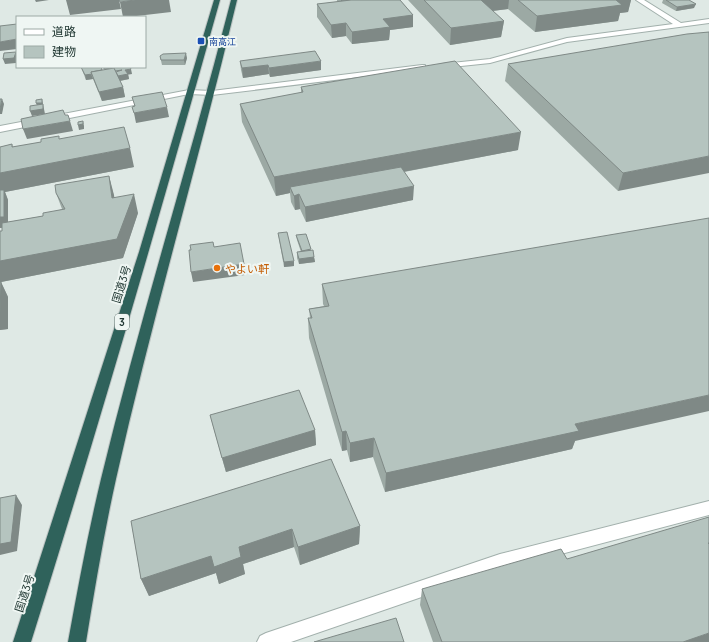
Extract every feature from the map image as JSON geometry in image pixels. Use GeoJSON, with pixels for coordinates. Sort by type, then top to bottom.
{"type":"FeatureCollection","features":[{"type":"Feature","properties":{"kind":"highway","name":"国道3号"},"geometry":{"type":"LineString","coordinates":[[22,642],[71,490],[144,252],[189,92],[217,0]]}},
{"type":"Feature","properties":{"kind":"highway"},"geometry":{"type":"LineString","coordinates":[[77,642],[106,489],[212,93],[234,0]]}},
{"type":"Feature","properties":{"kind":"street"},"geometry":{"type":"LineString","coordinates":[[639,0],[680,25]]}},
{"type":"Feature","properties":{"kind":"street"},"geometry":{"type":"LineString","coordinates":[[0,129],[189,92],[212,93],[490,61],[567,40],[709,21]]}},
{"type":"Feature","properties":{"kind":"street"},"geometry":{"type":"LineString","coordinates":[[266,642],[500,562],[709,508]]}},
{"type":"Feature","properties":{"kind":"building"},"geometry":{"type":"Polygon","coordinates":[[[119,0],[135,0],[120,2],[119,0]]]}},
{"type":"Feature","properties":{"kind":"building"},"geometry":{"type":"Polygon","coordinates":[[[351,0],[400,0],[413,15],[383,19],[390,27],[352,32],[346,23],[331,25],[317,4],[351,0]]]}},
{"type":"Feature","properties":{"kind":"building"},"geometry":{"type":"Polygon","coordinates":[[[424,0],[481,0],[504,21],[451,28],[424,0]]]}},
{"type":"Feature","properties":{"kind":"building"},"geometry":{"type":"Polygon","coordinates":[[[518,0],[616,0],[622,5],[537,16],[518,0]]]}},
{"type":"Feature","properties":{"kind":"building"},"geometry":{"type":"Polygon","coordinates":[[[666,0],[689,0],[696,4],[677,7],[666,0]]]}},
{"type":"Feature","properties":{"kind":"building"},"geometry":{"type":"Polygon","coordinates":[[[16,24],[16,39],[0,42],[0,26],[16,24]]]}},
{"type":"Feature","properties":{"kind":"building"},"geometry":{"type":"Polygon","coordinates":[[[709,32],[709,156],[623,173],[508,64],[687,34],[709,32]]]}},
{"type":"Feature","properties":{"kind":"building"},"geometry":{"type":"Polygon","coordinates":[[[315,51],[321,61],[269,68],[268,65],[242,68],[240,61],[315,51]]]}},
{"type":"Feature","properties":{"kind":"building"},"geometry":{"type":"Polygon","coordinates":[[[16,52],[14,58],[3,59],[4,53],[16,52]]]}},
{"type":"Feature","properties":{"kind":"building"},"geometry":{"type":"Polygon","coordinates":[[[186,53],[184,60],[161,60],[160,56],[163,54],[186,53]]]}},
{"type":"Feature","properties":{"kind":"building"},"geometry":{"type":"Polygon","coordinates":[[[455,61],[521,132],[274,177],[240,104],[303,92],[301,87],[455,61]]]}},
{"type":"Feature","properties":{"kind":"building"},"geometry":{"type":"Polygon","coordinates":[[[82,68],[101,68],[102,70],[85,75],[82,68]]]}},
{"type":"Feature","properties":{"kind":"building"},"geometry":{"type":"Polygon","coordinates":[[[114,68],[131,69],[125,70],[128,74],[118,76],[116,72],[122,70],[115,71],[114,68]]]}},
{"type":"Feature","properties":{"kind":"building"},"geometry":{"type":"Polygon","coordinates":[[[114,68],[123,87],[99,92],[91,72],[114,68]]]}},
{"type":"Feature","properties":{"kind":"building"},"geometry":{"type":"Polygon","coordinates":[[[162,92],[167,107],[134,113],[132,107],[135,106],[132,97],[162,92]]]}},
{"type":"Feature","properties":{"kind":"building"},"geometry":{"type":"Polygon","coordinates":[[[42,99],[42,103],[36,103],[36,100],[42,99]]]}},
{"type":"Feature","properties":{"kind":"building"},"geometry":{"type":"Polygon","coordinates":[[[43,104],[43,109],[30,111],[30,106],[43,104]]]}},
{"type":"Feature","properties":{"kind":"building"},"geometry":{"type":"Polygon","coordinates":[[[63,110],[65,115],[68,115],[70,121],[23,129],[21,119],[63,110]]]}},
{"type":"Feature","properties":{"kind":"building"},"geometry":{"type":"Polygon","coordinates":[[[83,121],[83,124],[78,125],[78,122],[83,121]]]}},
{"type":"Feature","properties":{"kind":"building"},"geometry":{"type":"Polygon","coordinates":[[[124,127],[130,148],[0,173],[0,147],[12,144],[12,147],[41,142],[41,139],[59,136],[59,139],[124,127]]]}},
{"type":"Feature","properties":{"kind":"building"},"geometry":{"type":"Polygon","coordinates":[[[401,167],[414,186],[305,207],[299,194],[294,196],[290,187],[401,167]]]}},
{"type":"Feature","properties":{"kind":"building"},"geometry":{"type":"Polygon","coordinates":[[[109,176],[112,198],[134,194],[117,239],[0,261],[0,231],[2,231],[2,223],[43,216],[43,213],[65,209],[56,193],[55,185],[109,176]]]}},
{"type":"Feature","properties":{"kind":"building"},"geometry":{"type":"Polygon","coordinates":[[[0,190],[4,190],[4,217],[0,217],[0,190]]]}},
{"type":"Feature","properties":{"kind":"building"},"geometry":{"type":"Polygon","coordinates":[[[709,218],[709,395],[575,424],[579,431],[386,473],[374,438],[350,443],[346,431],[342,432],[308,318],[312,318],[309,309],[329,306],[322,284],[709,218]]]}},
{"type":"Feature","properties":{"kind":"building"},"geometry":{"type":"Polygon","coordinates":[[[287,232],[294,261],[284,262],[278,233],[287,232]]]}},
{"type":"Feature","properties":{"kind":"building"},"geometry":{"type":"Polygon","coordinates":[[[306,234],[311,249],[302,251],[296,235],[306,234]]]}},
{"type":"Feature","properties":{"kind":"building"},"geometry":{"type":"Polygon","coordinates":[[[213,242],[214,247],[240,243],[244,264],[191,272],[190,245],[213,242]]]}},
{"type":"Feature","properties":{"kind":"building"},"geometry":{"type":"Polygon","coordinates":[[[313,250],[314,257],[299,259],[297,252],[313,250]]]}},
{"type":"Feature","properties":{"kind":"building"},"geometry":{"type":"Polygon","coordinates":[[[0,282],[1,282],[0,313],[0,282]]]}},
{"type":"Feature","properties":{"kind":"building"},"geometry":{"type":"Polygon","coordinates":[[[299,390],[315,430],[222,458],[210,415],[299,390]]]}},
{"type":"Feature","properties":{"kind":"building"},"geometry":{"type":"Polygon","coordinates":[[[331,459],[360,526],[298,547],[292,529],[239,547],[241,557],[214,567],[211,556],[141,579],[131,521],[331,459]]]}},
{"type":"Feature","properties":{"kind":"building"},"geometry":{"type":"Polygon","coordinates":[[[16,495],[11,542],[0,544],[0,498],[16,495]]]}},
{"type":"Feature","properties":{"kind":"building"},"geometry":{"type":"Polygon","coordinates":[[[709,517],[709,633],[683,642],[442,642],[422,589],[561,549],[567,559],[709,517]]]}},
{"type":"Feature","properties":{"kind":"building"},"geometry":{"type":"Polygon","coordinates":[[[396,618],[404,642],[314,642],[396,618]]]}},
{"type":"Feature","properties":{"kind":"place","name":"南高江"},"geometry":{"type":"Point","coordinates":[201,41]}},
{"type":"Feature","properties":{"kind":"place","name":"やよい軒"},"geometry":{"type":"Point","coordinates":[217,268]}}]}
